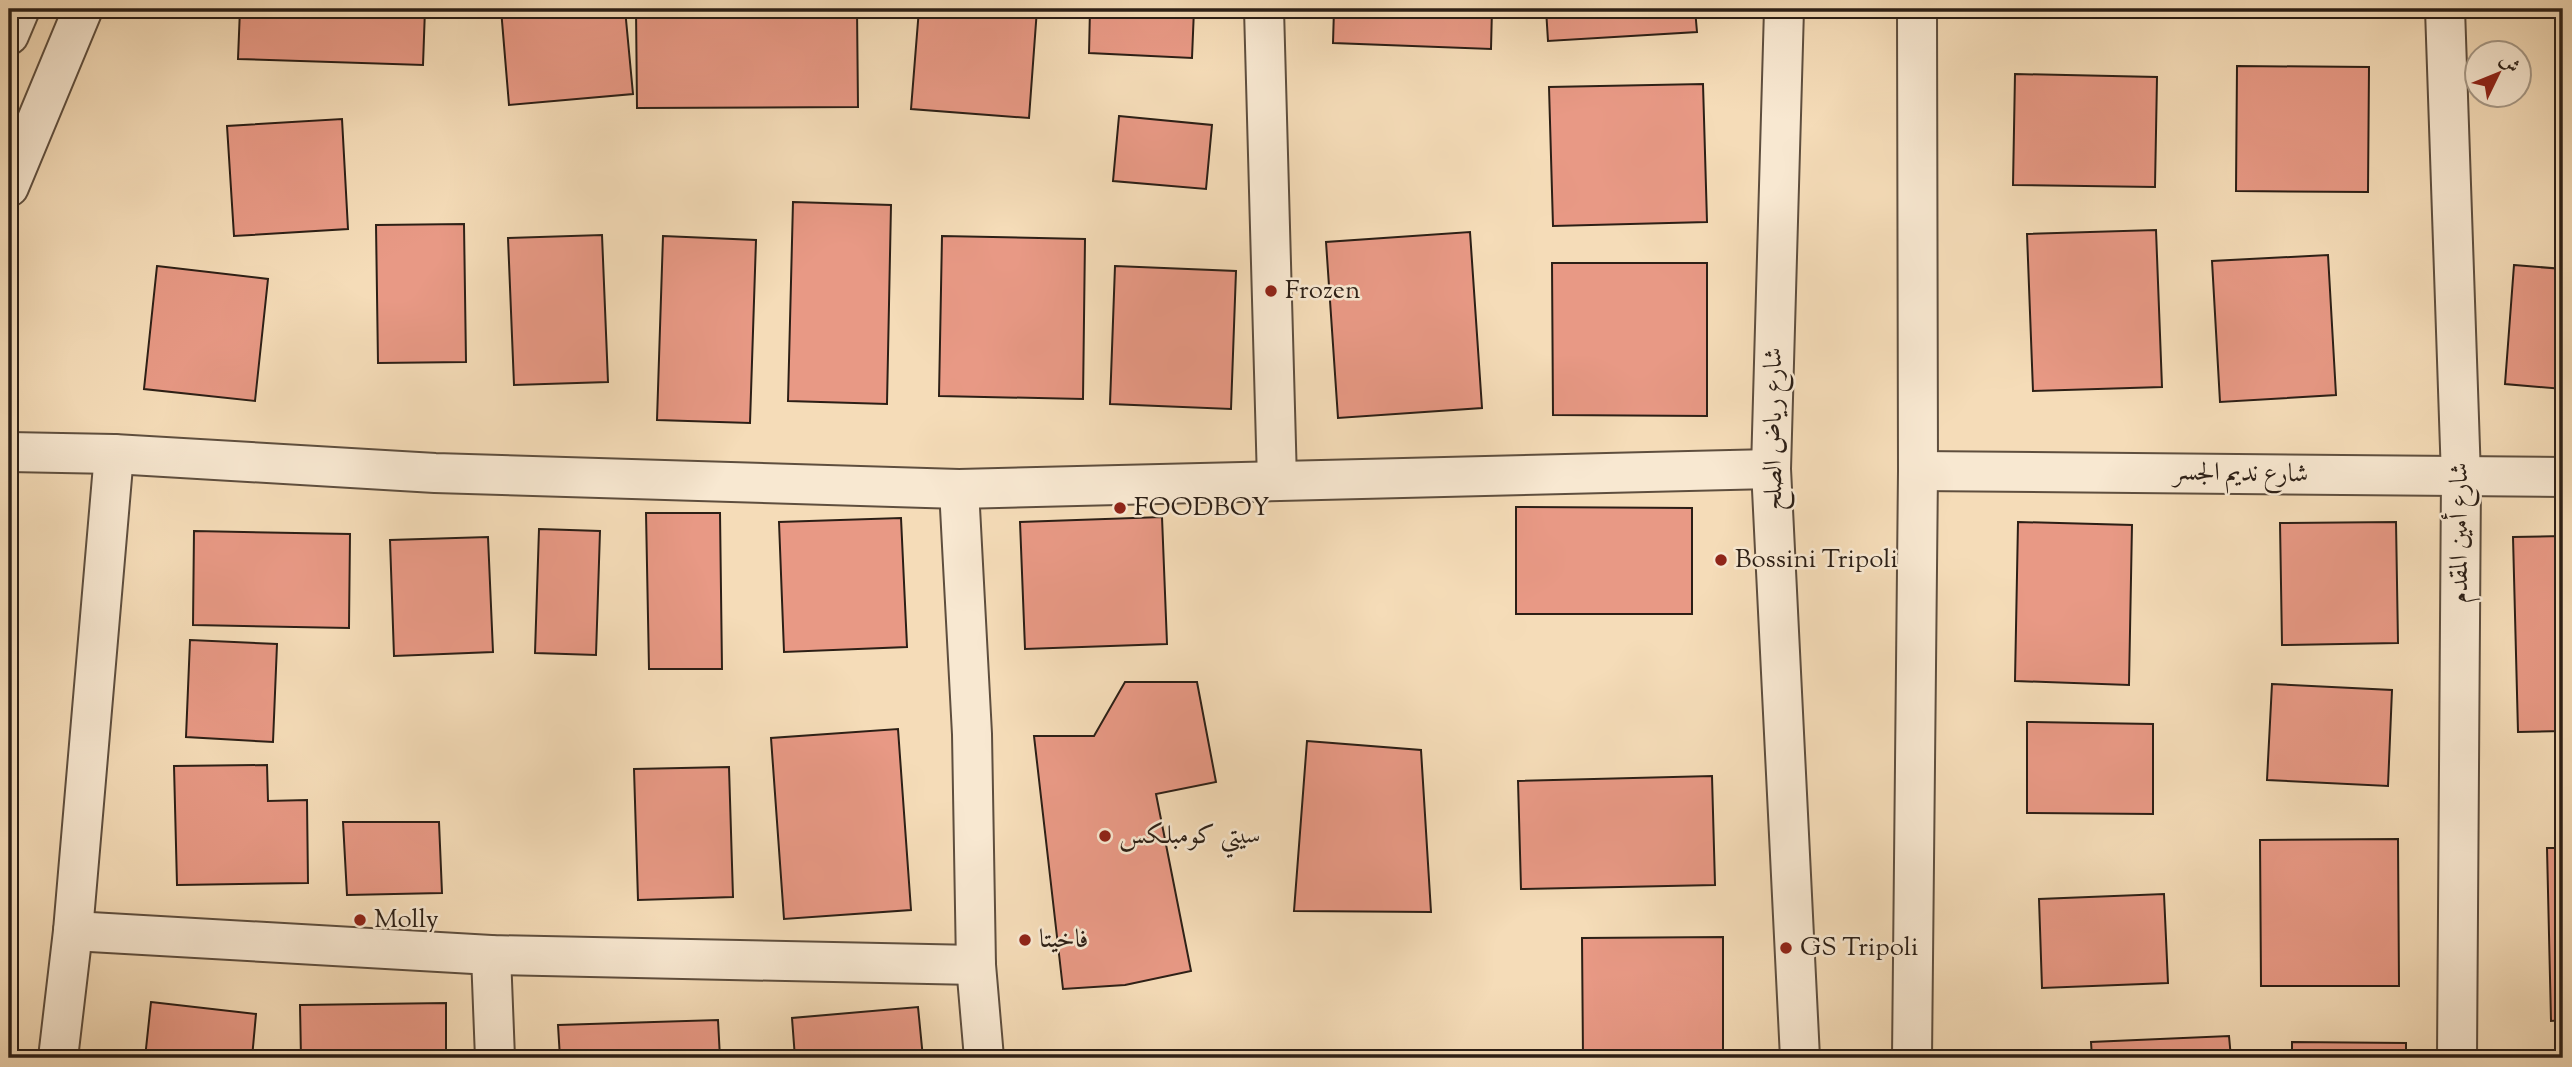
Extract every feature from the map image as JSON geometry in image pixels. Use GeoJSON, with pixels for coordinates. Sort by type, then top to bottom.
{"type":"FeatureCollection","features":[{"type":"Feature","properties":{"kind":"street"},"geometry":{"type":"LineString","coordinates":[[9,35],[20,9]]}},
{"type":"Feature","properties":{"kind":"street"},"geometry":{"type":"LineString","coordinates":[[9,187],[83,9]]}},
{"type":"Feature","properties":{"kind":"street"},"geometry":{"type":"LineString","coordinates":[[1264,9],[1277,481]]}},
{"type":"Feature","properties":{"kind":"street","name":"شارع رياض الصلح"},"geometry":{"type":"LineString","coordinates":[[1784,9],[1771,469],[1800,1058]]}},
{"type":"Feature","properties":{"kind":"street"},"geometry":{"type":"LineString","coordinates":[[1912,1058],[1918,471],[1917,9]]}},
{"type":"Feature","properties":{"kind":"street","name":"شارع أمين المقدم"},"geometry":{"type":"LineString","coordinates":[[2445,9],[2461,477],[2457,1058]]}},
{"type":"Feature","properties":{"kind":"street"},"geometry":{"type":"LineString","coordinates":[[9,452],[114,454],[435,472],[959,489],[1771,469]]}},
{"type":"Feature","properties":{"kind":"street"},"geometry":{"type":"LineString","coordinates":[[58,1058],[73,931],[114,454]]}},
{"type":"Feature","properties":{"kind":"street","name":"شارع نديم الجسر"},"geometry":{"type":"LineString","coordinates":[[1918,471],[2563,477]]}},
{"type":"Feature","properties":{"kind":"street"},"geometry":{"type":"LineString","coordinates":[[959,489],[972,734],[976,965],[984,1058]]}},
{"type":"Feature","properties":{"kind":"street"},"geometry":{"type":"LineString","coordinates":[[73,931],[491,955],[976,965]]}},
{"type":"Feature","properties":{"kind":"street"},"geometry":{"type":"LineString","coordinates":[[491,955],[495,1058]]}},
{"type":"Feature","properties":{"kind":"building"},"geometry":{"type":"Polygon","coordinates":[[[240,9],[425,9],[423,65],[238,59],[240,9]]]}},
{"type":"Feature","properties":{"kind":"building"},"geometry":{"type":"Polygon","coordinates":[[[501,9],[625,9],[633,94],[509,105],[501,9]]]}},
{"type":"Feature","properties":{"kind":"building"},"geometry":{"type":"Polygon","coordinates":[[[636,9],[857,9],[858,107],[637,108],[636,9]]]}},
{"type":"Feature","properties":{"kind":"building"},"geometry":{"type":"Polygon","coordinates":[[[919,9],[1037,9],[1029,118],[911,109],[919,9]]]}},
{"type":"Feature","properties":{"kind":"building"},"geometry":{"type":"Polygon","coordinates":[[[1090,9],[1194,9],[1192,58],[1089,53],[1090,9]]]}},
{"type":"Feature","properties":{"kind":"building"},"geometry":{"type":"Polygon","coordinates":[[[1334,9],[1492,9],[1491,49],[1333,43],[1334,9]]]}},
{"type":"Feature","properties":{"kind":"building"},"geometry":{"type":"Polygon","coordinates":[[[1546,9],[1695,9],[1697,32],[1548,41],[1546,9]]]}},
{"type":"Feature","properties":{"kind":"building"},"geometry":{"type":"Polygon","coordinates":[[[2237,66],[2369,67],[2368,192],[2236,191],[2237,66]]]}},
{"type":"Feature","properties":{"kind":"building"},"geometry":{"type":"Polygon","coordinates":[[[2015,74],[2157,77],[2155,187],[2013,185],[2015,74]]]}},
{"type":"Feature","properties":{"kind":"building"},"geometry":{"type":"Polygon","coordinates":[[[1703,84],[1707,222],[1553,226],[1549,87],[1703,84]]]}},
{"type":"Feature","properties":{"kind":"building"},"geometry":{"type":"Polygon","coordinates":[[[1119,116],[1212,125],[1206,189],[1113,181],[1119,116]]]}},
{"type":"Feature","properties":{"kind":"building"},"geometry":{"type":"Polygon","coordinates":[[[342,119],[348,229],[234,236],[227,126],[342,119]]]}},
{"type":"Feature","properties":{"kind":"building"},"geometry":{"type":"Polygon","coordinates":[[[793,202],[891,205],[887,404],[788,401],[793,202]]]}},
{"type":"Feature","properties":{"kind":"building"},"geometry":{"type":"Polygon","coordinates":[[[464,224],[466,362],[378,363],[376,225],[464,224]]]}},
{"type":"Feature","properties":{"kind":"building"},"geometry":{"type":"Polygon","coordinates":[[[2156,230],[2162,387],[2033,391],[2027,234],[2156,230]]]}},
{"type":"Feature","properties":{"kind":"building"},"geometry":{"type":"Polygon","coordinates":[[[1470,232],[1482,408],[1338,418],[1326,242],[1470,232]]]}},
{"type":"Feature","properties":{"kind":"building"},"geometry":{"type":"Polygon","coordinates":[[[602,235],[608,382],[514,385],[508,238],[602,235]]]}},
{"type":"Feature","properties":{"kind":"building"},"geometry":{"type":"Polygon","coordinates":[[[663,236],[756,240],[750,423],[657,420],[663,236]]]}},
{"type":"Feature","properties":{"kind":"building"},"geometry":{"type":"Polygon","coordinates":[[[942,236],[1085,239],[1083,399],[939,396],[942,236]]]}},
{"type":"Feature","properties":{"kind":"building"},"geometry":{"type":"Polygon","coordinates":[[[2328,255],[2336,395],[2220,402],[2212,261],[2328,255]]]}},
{"type":"Feature","properties":{"kind":"building"},"geometry":{"type":"Polygon","coordinates":[[[1552,263],[1707,263],[1707,416],[1553,415],[1552,263]]]}},
{"type":"Feature","properties":{"kind":"building"},"geometry":{"type":"Polygon","coordinates":[[[2514,265],[2563,269],[2563,389],[2505,384],[2514,265]]]}},
{"type":"Feature","properties":{"kind":"building"},"geometry":{"type":"Polygon","coordinates":[[[157,266],[268,279],[255,401],[144,389],[157,266]]]}},
{"type":"Feature","properties":{"kind":"building"},"geometry":{"type":"Polygon","coordinates":[[[1115,266],[1236,271],[1231,409],[1110,404],[1115,266]]]}},
{"type":"Feature","properties":{"kind":"building"},"geometry":{"type":"Polygon","coordinates":[[[1516,507],[1692,508],[1692,614],[1516,614],[1516,507]]]}},
{"type":"Feature","properties":{"kind":"building"},"geometry":{"type":"Polygon","coordinates":[[[646,513],[720,513],[722,669],[649,669],[646,513]]]}},
{"type":"Feature","properties":{"kind":"building"},"geometry":{"type":"Polygon","coordinates":[[[1162,517],[1167,644],[1025,649],[1020,522],[1162,517]]]}},
{"type":"Feature","properties":{"kind":"building"},"geometry":{"type":"Polygon","coordinates":[[[901,518],[907,647],[784,652],[779,522],[901,518]]]}},
{"type":"Feature","properties":{"kind":"building"},"geometry":{"type":"Polygon","coordinates":[[[2018,522],[2132,525],[2129,685],[2015,681],[2018,522]]]}},
{"type":"Feature","properties":{"kind":"building"},"geometry":{"type":"Polygon","coordinates":[[[2396,522],[2398,643],[2282,645],[2280,523],[2396,522]]]}},
{"type":"Feature","properties":{"kind":"building"},"geometry":{"type":"Polygon","coordinates":[[[539,529],[600,531],[596,655],[535,653],[539,529]]]}},
{"type":"Feature","properties":{"kind":"building"},"geometry":{"type":"Polygon","coordinates":[[[194,531],[350,534],[349,628],[193,625],[194,531]]]}},
{"type":"Feature","properties":{"kind":"building"},"geometry":{"type":"Polygon","coordinates":[[[2563,536],[2563,731],[2518,732],[2513,537],[2563,536]]]}},
{"type":"Feature","properties":{"kind":"building"},"geometry":{"type":"Polygon","coordinates":[[[488,537],[493,652],[394,656],[390,540],[488,537]]]}},
{"type":"Feature","properties":{"kind":"building"},"geometry":{"type":"Polygon","coordinates":[[[190,640],[277,644],[273,742],[186,737],[190,640]]]}},
{"type":"Feature","properties":{"kind":"building","name":"سيتي كومبلكس"},"geometry":{"type":"Polygon","coordinates":[[[1125,682],[1197,682],[1216,782],[1156,794],[1191,971],[1125,985],[1063,989],[1034,736],[1094,736],[1125,682]]]}},
{"type":"Feature","properties":{"kind":"building"},"geometry":{"type":"Polygon","coordinates":[[[2272,684],[2392,690],[2388,786],[2267,780],[2272,684]]]}},
{"type":"Feature","properties":{"kind":"building"},"geometry":{"type":"Polygon","coordinates":[[[2027,722],[2153,724],[2153,814],[2027,813],[2027,722]]]}},
{"type":"Feature","properties":{"kind":"building"},"geometry":{"type":"Polygon","coordinates":[[[898,729],[911,910],[784,919],[771,738],[898,729]]]}},
{"type":"Feature","properties":{"kind":"building"},"geometry":{"type":"Polygon","coordinates":[[[1307,741],[1421,750],[1431,912],[1294,911],[1307,741]]]}},
{"type":"Feature","properties":{"kind":"building"},"geometry":{"type":"Polygon","coordinates":[[[267,765],[268,801],[307,800],[308,883],[177,885],[174,766],[267,765]]]}},
{"type":"Feature","properties":{"kind":"building"},"geometry":{"type":"Polygon","coordinates":[[[729,767],[733,897],[638,900],[634,769],[729,767]]]}},
{"type":"Feature","properties":{"kind":"building"},"geometry":{"type":"Polygon","coordinates":[[[1712,776],[1715,885],[1521,889],[1518,781],[1712,776]]]}},
{"type":"Feature","properties":{"kind":"building"},"geometry":{"type":"Polygon","coordinates":[[[343,822],[439,822],[442,893],[347,895],[343,822]]]}},
{"type":"Feature","properties":{"kind":"building"},"geometry":{"type":"Polygon","coordinates":[[[2398,839],[2399,986],[2261,986],[2260,840],[2398,839]]]}},
{"type":"Feature","properties":{"kind":"building"},"geometry":{"type":"Polygon","coordinates":[[[2547,848],[2563,848],[2563,1020],[2551,1021],[2547,848]]]}},
{"type":"Feature","properties":{"kind":"building"},"geometry":{"type":"Polygon","coordinates":[[[2164,894],[2168,983],[2042,988],[2039,899],[2164,894]]]}},
{"type":"Feature","properties":{"kind":"building"},"geometry":{"type":"Polygon","coordinates":[[[1723,937],[1723,1058],[1583,1058],[1582,938],[1723,937]]]}},
{"type":"Feature","properties":{"kind":"building"},"geometry":{"type":"Polygon","coordinates":[[[151,1002],[256,1014],[252,1058],[145,1058],[151,1002]]]}},
{"type":"Feature","properties":{"kind":"building"},"geometry":{"type":"Polygon","coordinates":[[[446,1003],[446,1058],[301,1058],[300,1005],[446,1003]]]}},
{"type":"Feature","properties":{"kind":"building"},"geometry":{"type":"Polygon","coordinates":[[[918,1007],[923,1058],[795,1058],[792,1018],[918,1007]]]}},
{"type":"Feature","properties":{"kind":"building"},"geometry":{"type":"Polygon","coordinates":[[[718,1020],[720,1058],[560,1058],[558,1025],[718,1020]]]}},
{"type":"Feature","properties":{"kind":"building"},"geometry":{"type":"Polygon","coordinates":[[[2229,1036],[2231,1058],[2092,1058],[2091,1042],[2229,1036]]]}},
{"type":"Feature","properties":{"kind":"building"},"geometry":{"type":"Polygon","coordinates":[[[2292,1042],[2406,1043],[2406,1058],[2292,1058],[2292,1042]]]}},
{"type":"Feature","properties":{"kind":"place","name":"Frozen"},"geometry":{"type":"Point","coordinates":[1271,291]}},
{"type":"Feature","properties":{"kind":"place","name":"FOODBOY"},"geometry":{"type":"Point","coordinates":[1120,508]}},
{"type":"Feature","properties":{"kind":"place","name":"Bossini Tripoli"},"geometry":{"type":"Point","coordinates":[1721,560]}},
{"type":"Feature","properties":{"kind":"place","name":"سيتي كومبلكس"},"geometry":{"type":"Point","coordinates":[1105,836]}},
{"type":"Feature","properties":{"kind":"place","name":"Molly"},"geometry":{"type":"Point","coordinates":[360,920]}},
{"type":"Feature","properties":{"kind":"place","name":"فاخيتا"},"geometry":{"type":"Point","coordinates":[1025,940]}},
{"type":"Feature","properties":{"kind":"place","name":"GS Tripoli"},"geometry":{"type":"Point","coordinates":[1786,948]}}]}
